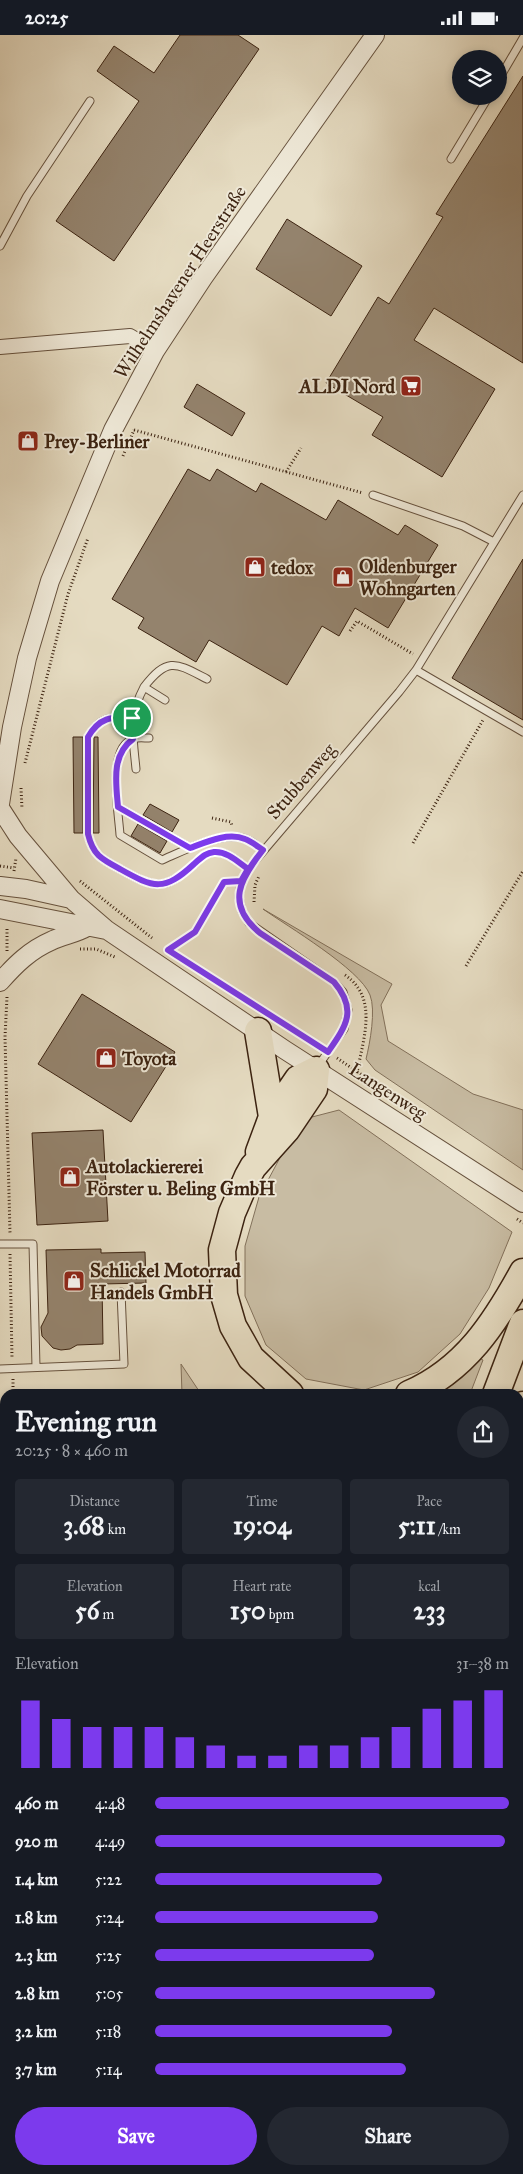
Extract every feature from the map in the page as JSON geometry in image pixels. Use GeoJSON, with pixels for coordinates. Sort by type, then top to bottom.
{"type":"FeatureCollection","features":[{"type":"Feature","properties":{"kind":"highway"},"geometry":{"type":"LineString","coordinates":[[267,1021],[272,1117]]}},
{"type":"Feature","properties":{"kind":"highway"},"geometry":{"type":"LineString","coordinates":[[284,1389],[251,1358],[233,1326],[224,1295],[222,1264],[226,1231],[232,1213],[253,1167],[272,1117],[298,1079],[322,1061]]}},
{"type":"Feature","properties":{"kind":"highway"},"geometry":{"type":"LineString","coordinates":[[253,1167],[287,1129],[314,1089],[322,1061]]}},
{"type":"Feature","properties":{"kind":"highway"},"geometry":{"type":"LineString","coordinates":[[417,1389],[439,1377],[472,1351],[500,1313],[523,1272]]}},
{"type":"Feature","properties":{"kind":"highway"},"geometry":{"type":"LineString","coordinates":[[498,1389],[523,1323]]}},
{"type":"Feature","properties":{"kind":"street","name":"Wilhelmshavener Heerstraße"},"geometry":{"type":"LineString","coordinates":[[0,804],[12,727],[27,658],[50,581],[113,430],[155,351],[203,278],[375,35]]}},
{"type":"Feature","properties":{"kind":"street"},"geometry":{"type":"LineString","coordinates":[[0,347],[130,336],[155,351]]}},
{"type":"Feature","properties":{"kind":"street","name":"Langenweg"},"geometry":{"type":"LineString","coordinates":[[0,808],[18,836],[71,899],[106,931],[267,1021],[517,1199]]}},
{"type":"Feature","properties":{"kind":"street"},"geometry":{"type":"LineString","coordinates":[[6,886],[71,899]]}},
{"type":"Feature","properties":{"kind":"street","name":"Langenweg"},"geometry":{"type":"LineString","coordinates":[[4,910],[106,931]]}},
{"type":"Feature","properties":{"kind":"street"},"geometry":{"type":"LineString","coordinates":[[4,977],[31,951],[52,940],[77,933],[87,927]]}},
{"type":"Feature","properties":{"kind":"lane"},"geometry":{"type":"LineString","coordinates":[[507,65],[523,38]]}},
{"type":"Feature","properties":{"kind":"lane"},"geometry":{"type":"LineString","coordinates":[[0,246],[27,196],[90,101]]}},
{"type":"Feature","properties":{"kind":"lane"},"geometry":{"type":"LineString","coordinates":[[451,159],[483,105]]}},
{"type":"Feature","properties":{"kind":"lane"},"geometry":{"type":"LineString","coordinates":[[373,495],[462,526],[494,542]]}},
{"type":"Feature","properties":{"kind":"lane","name":"Stubbenweg"},"geometry":{"type":"LineString","coordinates":[[322,1061],[344,1029],[348,1017],[347,1001],[334,982],[249,923],[242,911],[239,897],[241,881],[263,850],[399,692],[416,669],[523,495]]}},
{"type":"Feature","properties":{"kind":"lane"},"geometry":{"type":"LineString","coordinates":[[136,769],[132,718],[136,700],[155,672],[170,665],[184,667],[207,679]]}},
{"type":"Feature","properties":{"kind":"lane"},"geometry":{"type":"LineString","coordinates":[[416,669],[523,732]]}},
{"type":"Feature","properties":{"kind":"lane"},"geometry":{"type":"LineString","coordinates":[[144,687],[165,699]]}},
{"type":"Feature","properties":{"kind":"lane"},"geometry":{"type":"LineString","coordinates":[[132,718],[117,716],[105,719],[94,727],[88,737],[88,834],[91,847],[102,860],[145,883],[151,884],[169,883],[180,877],[204,855],[215,852],[227,855],[248,869]]}},
{"type":"Feature","properties":{"kind":"lane"},"geometry":{"type":"LineString","coordinates":[[149,738],[133,739],[124,745],[120,754],[115,778],[120,835],[162,860],[212,840],[234,837],[246,839],[263,850]]}},
{"type":"Feature","properties":{"kind":"lane"},"geometry":{"type":"LineString","coordinates":[[118,807],[190,848]]}},
{"type":"Feature","properties":{"kind":"lane"},"geometry":{"type":"LineString","coordinates":[[0,1244],[33,1244],[36,1367]]}},
{"type":"Feature","properties":{"kind":"lane"},"geometry":{"type":"LineString","coordinates":[[0,1369],[124,1364],[122,1292]]}},
{"type":"Feature","properties":{"kind":"path"},"geometry":{"type":"LineString","coordinates":[[119,465],[138,423]]}},
{"type":"Feature","properties":{"kind":"path"},"geometry":{"type":"LineString","coordinates":[[134,431],[373,495]]}},
{"type":"Feature","properties":{"kind":"path"},"geometry":{"type":"LineString","coordinates":[[286,472],[301,448]]}},
{"type":"Feature","properties":{"kind":"path"},"geometry":{"type":"LineString","coordinates":[[24,767],[68,594],[90,533]]}},
{"type":"Feature","properties":{"kind":"path"},"geometry":{"type":"LineString","coordinates":[[350,631],[356,621],[422,659]]}},
{"type":"Feature","properties":{"kind":"path"},"geometry":{"type":"LineString","coordinates":[[412,843],[488,712]]}},
{"type":"Feature","properties":{"kind":"path"},"geometry":{"type":"LineString","coordinates":[[6,886],[14,868],[22,815],[20,785]]}},
{"type":"Feature","properties":{"kind":"path"},"geometry":{"type":"LineString","coordinates":[[0,866],[14,868]]}},
{"type":"Feature","properties":{"kind":"path"},"geometry":{"type":"LineString","coordinates":[[466,966],[523,871]]}},
{"type":"Feature","properties":{"kind":"path"},"geometry":{"type":"LineString","coordinates":[[75,877],[154,939]]}},
{"type":"Feature","properties":{"kind":"path"},"geometry":{"type":"LineString","coordinates":[[168,950],[195,932],[224,882],[241,881]]}},
{"type":"Feature","properties":{"kind":"path"},"geometry":{"type":"LineString","coordinates":[[4,910],[13,1389]]}},
{"type":"Feature","properties":{"kind":"path"},"geometry":{"type":"LineString","coordinates":[[161,945],[176,955]]}},
{"type":"Feature","properties":{"kind":"path"},"geometry":{"type":"LineString","coordinates":[[209,976],[322,1061],[422,1116]]}},
{"type":"Feature","properties":{"kind":"shaded area"},"geometry":{"type":"Polygon","coordinates":[[[263,909],[392,984],[381,1005],[388,1041],[473,1094],[523,1110],[523,1170],[375,1070],[366,1059],[371,1036],[372,1001],[364,985],[338,961],[263,909]]]}},
{"type":"Feature","properties":{"kind":"shaded area"},"geometry":{"type":"Polygon","coordinates":[[[339,1110],[512,1232],[489,1288],[460,1334],[418,1372],[367,1389],[306,1379],[266,1345],[245,1296],[245,1246],[259,1197],[283,1152],[312,1117],[339,1110]]]}},
{"type":"Feature","properties":{"kind":"shaded area"},"geometry":{"type":"Polygon","coordinates":[[[479,1358],[483,1360],[472,1389],[437,1389],[479,1358]]]}},
{"type":"Feature","properties":{"kind":"shaded area"},"geometry":{"type":"Polygon","coordinates":[[[181,1364],[198,1389],[182,1389],[181,1364]]]}},
{"type":"Feature","properties":{"kind":"building"},"geometry":{"type":"Polygon","coordinates":[[[180,35],[238,35],[259,49],[114,261],[56,221],[139,101],[97,71],[114,46],[154,73],[180,35]]]}},
{"type":"Feature","properties":{"kind":"building"},"geometry":{"type":"Polygon","coordinates":[[[523,76],[523,363],[434,308],[414,340],[495,389],[442,477],[372,435],[383,417],[326,383],[378,297],[389,304],[443,217],[436,214],[505,105],[507,105],[507,101],[523,76]]]}},
{"type":"Feature","properties":{"kind":"building"},"geometry":{"type":"Polygon","coordinates":[[[287,219],[362,266],[331,316],[256,269],[287,219]]]}},
{"type":"Feature","properties":{"kind":"building"},"geometry":{"type":"Polygon","coordinates":[[[197,384],[245,413],[232,436],[184,407],[197,384]]]}},
{"type":"Feature","properties":{"kind":"building","name":"tedox"},"geometry":{"type":"Polygon","coordinates":[[[188,469],[210,481],[217,469],[256,492],[261,483],[326,520],[338,500],[398,535],[405,525],[438,545],[388,628],[355,608],[339,636],[322,626],[287,685],[209,640],[196,662],[138,628],[144,618],[112,599],[188,469]]]}},
{"type":"Feature","properties":{"kind":"building"},"geometry":{"type":"Polygon","coordinates":[[[523,559],[523,720],[452,678],[523,559]]]}},
{"type":"Feature","properties":{"kind":"building"},"geometry":{"type":"Polygon","coordinates":[[[73,737],[83,737],[83,833],[74,833],[73,737]]]}},
{"type":"Feature","properties":{"kind":"building"},"geometry":{"type":"Polygon","coordinates":[[[94,737],[98,737],[99,833],[93,833],[94,737]]]}},
{"type":"Feature","properties":{"kind":"building"},"geometry":{"type":"Polygon","coordinates":[[[150,804],[179,820],[172,832],[143,815],[150,804]]]}},
{"type":"Feature","properties":{"kind":"building"},"geometry":{"type":"Polygon","coordinates":[[[138,824],[167,841],[160,853],[131,836],[138,824]]]}},
{"type":"Feature","properties":{"kind":"building","name":"Toyota"},"geometry":{"type":"Polygon","coordinates":[[[82,994],[175,1052],[131,1122],[38,1064],[82,994]]]}},
{"type":"Feature","properties":{"kind":"building","name":"Autolackiererei Förster u. Beling GmbH"},"geometry":{"type":"Polygon","coordinates":[[[103,1130],[108,1221],[37,1225],[32,1133],[103,1130]]]}},
{"type":"Feature","properties":{"kind":"building","name":"Schlickel Motorrad Handels GmbH"},"geometry":{"type":"Polygon","coordinates":[[[101,1249],[101,1253],[145,1252],[146,1283],[102,1284],[103,1344],[77,1345],[70,1349],[61,1350],[53,1348],[42,1336],[41,1327],[48,1313],[46,1250],[101,1249]]]}},
{"type":"Feature","properties":{"kind":"place","name":"ALDI Nord"},"geometry":{"type":"Point","coordinates":[411,386]}},
{"type":"Feature","properties":{"kind":"place","name":"Prey-Berliner"},"geometry":{"type":"Point","coordinates":[28,441]}},
{"type":"Feature","properties":{"kind":"place","name":"tedox"},"geometry":{"type":"Point","coordinates":[255,567]}},
{"type":"Feature","properties":{"kind":"place","name":"Oldenburger Wohngarten"},"geometry":{"type":"Point","coordinates":[343,577]}},
{"type":"Feature","properties":{"kind":"place","name":"Toyota"},"geometry":{"type":"Point","coordinates":[106,1058]}},
{"type":"Feature","properties":{"kind":"place","name":"Autolackiererei Förster u. Beling GmbH"},"geometry":{"type":"Point","coordinates":[70,1177]}},
{"type":"Feature","properties":{"kind":"place","name":"Schlickel Motorrad Handels GmbH"},"geometry":{"type":"Point","coordinates":[74,1281]}},
{"type":"Feature","properties":{"kind":"route"},"geometry":{"type":"LineString","coordinates":[[132,718],[117,716],[105,719],[94,727],[88,737],[88,834],[91,847],[102,860],[145,883],[158,885],[169,883],[180,877],[204,855],[215,852],[227,855],[248,869],[241,881],[224,882],[195,932],[168,950],[328,1052],[344,1029],[348,1017],[347,1001],[342,992],[334,982],[260,933],[249,923],[242,911],[239,897],[241,881],[263,850],[246,839],[234,837],[212,840],[190,848],[118,807],[115,778],[124,745],[133,739],[132,718]]}}]}
